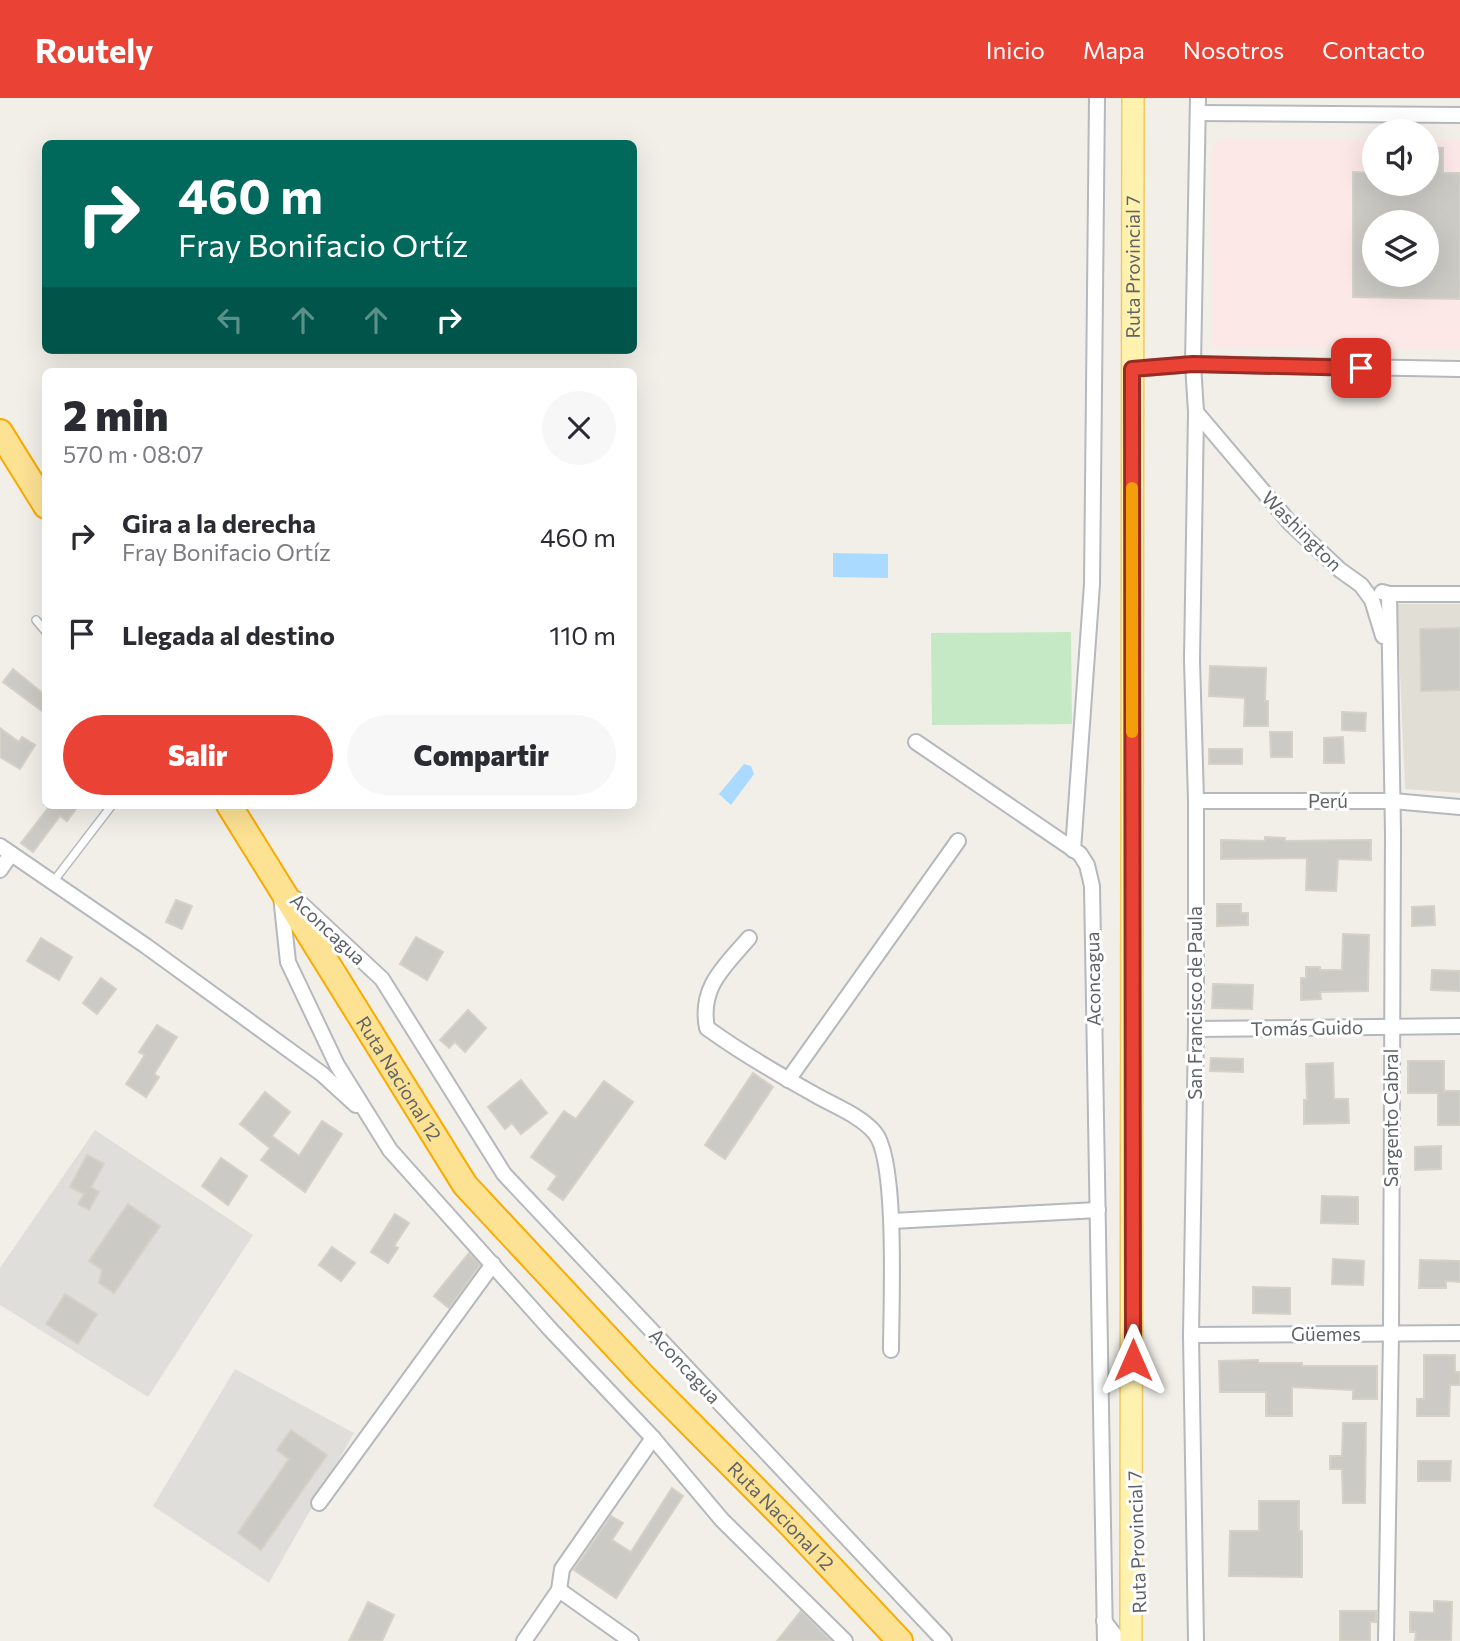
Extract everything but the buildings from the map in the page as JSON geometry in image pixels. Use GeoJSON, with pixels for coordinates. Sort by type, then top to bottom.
{"type":"FeatureCollection","features":[{"type":"Feature","properties":{"kind":"highway"},"geometry":{"type":"LineString","coordinates":[[0,432],[42,500]]}},
{"type":"Feature","properties":{"kind":"highway","name":"Ruta Nacional 12"},"geometry":{"type":"LineString","coordinates":[[232,809],[465,1185],[599,1329],[900,1641]]}},
{"type":"Feature","properties":{"kind":"highway","name":"Ruta Nacional 12"},"geometry":{"type":"LineString","coordinates":[[599,1329],[616,1340],[908,1641]]}},
{"type":"Feature","properties":{"kind":"main road","name":"Ruta Provincial 7"},"geometry":{"type":"LineString","coordinates":[[1131,1641],[1133,98]]}},
{"type":"Feature","properties":{"kind":"main road","name":"Ruta Provincial 7"},"geometry":{"type":"LineString","coordinates":[[1133,1443],[1139,1493],[1140,1641]]}},
{"type":"Feature","properties":{"kind":"street"},"geometry":{"type":"LineString","coordinates":[[1073,850],[1092,584],[1097,98]]}},
{"type":"Feature","properties":{"kind":"street"},"geometry":{"type":"LineString","coordinates":[[1198,106],[1460,115]]}},
{"type":"Feature","properties":{"kind":"street","name":"San Francisco de Paula"},"geometry":{"type":"LineString","coordinates":[[1196,1641],[1191,1335],[1196,1029],[1196,801],[1192,660],[1196,412],[1193,364],[1198,106]]}},
{"type":"Feature","properties":{"kind":"street"},"geometry":{"type":"LineString","coordinates":[[1132,369],[1193,364],[1460,369]]}},
{"type":"Feature","properties":{"kind":"street","name":"Washington"},"geometry":{"type":"LineString","coordinates":[[1196,412],[1290,523],[1340,570],[1361,585],[1372,600],[1389,658]]}},
{"type":"Feature","properties":{"kind":"street"},"geometry":{"type":"LineString","coordinates":[[1361,585],[1389,594],[1460,594]]}},
{"type":"Feature","properties":{"kind":"street","name":"Sargento Cabral"},"geometry":{"type":"LineString","coordinates":[[1386,1641],[1391,1334],[1393,801],[1389,594]]}},
{"type":"Feature","properties":{"kind":"street","name":"Aconcagua"},"geometry":{"type":"LineString","coordinates":[[916,742],[1073,850],[1087,865],[1091,886],[1105,1641]]}},
{"type":"Feature","properties":{"kind":"street","name":"Perú"},"geometry":{"type":"LineString","coordinates":[[1196,801],[1393,801],[1460,807]]}},
{"type":"Feature","properties":{"kind":"street"},"geometry":{"type":"LineString","coordinates":[[788,1080],[958,841]]}},
{"type":"Feature","properties":{"kind":"street"},"geometry":{"type":"LineString","coordinates":[[0,870],[6,850],[146,946],[321,1074],[370,1118]]}},
{"type":"Feature","properties":{"kind":"street","name":"Aconcagua"},"geometry":{"type":"LineString","coordinates":[[280,884],[288,962],[337,1065],[390,1150],[653,1438],[722,1520],[845,1641]]}},
{"type":"Feature","properties":{"kind":"street","name":"Aconcagua"},"geometry":{"type":"LineString","coordinates":[[280,884],[382,979],[503,1174],[944,1641]]}},
{"type":"Feature","properties":{"kind":"street"},"geometry":{"type":"LineString","coordinates":[[749,938],[712,981],[705,1014],[708,1028],[788,1080],[864,1123],[877,1135],[884,1155],[892,1221],[891,1350]]}},
{"type":"Feature","properties":{"kind":"street","name":"Tomás Guido"},"geometry":{"type":"LineString","coordinates":[[1196,1029],[1460,1026]]}},
{"type":"Feature","properties":{"kind":"street"},"geometry":{"type":"LineString","coordinates":[[892,1221],[1098,1210]]}},
{"type":"Feature","properties":{"kind":"street"},"geometry":{"type":"LineString","coordinates":[[319,1503],[492,1264]]}},
{"type":"Feature","properties":{"kind":"street","name":"Güemes"},"geometry":{"type":"LineString","coordinates":[[1191,1335],[1460,1334]]}},
{"type":"Feature","properties":{"kind":"street"},"geometry":{"type":"LineString","coordinates":[[524,1641],[559,1590],[562,1569],[653,1438]]}},
{"type":"Feature","properties":{"kind":"street"},"geometry":{"type":"LineString","coordinates":[[559,1590],[631,1641]]}},
{"type":"Feature","properties":{"kind":"street"},"geometry":{"type":"LineString","coordinates":[[1104,1621],[1119,1641]]}},
{"type":"Feature","properties":{"kind":"lane"},"geometry":{"type":"LineString","coordinates":[[36,620],[42,627]]}},
{"type":"Feature","properties":{"kind":"lane"},"geometry":{"type":"LineString","coordinates":[[53,882],[109,809]]}},
{"type":"Feature","properties":{"kind":"shaded area"},"geometry":{"type":"Polygon","coordinates":[[[1220,139],[1362,140],[1362,196],[1439,196],[1439,140],[1460,140],[1460,349],[1211,348],[1212,150],[1220,139]]]}},
{"type":"Feature","properties":{"kind":"shaded area"},"geometry":{"type":"Polygon","coordinates":[[[1397,604],[1460,604],[1460,793],[1405,789],[1397,604]]]}},
{"type":"Feature","properties":{"kind":"shaded area"},"geometry":{"type":"Polygon","coordinates":[[[95,1130],[253,1235],[148,1397],[0,1305],[0,1268],[95,1130]]]}},
{"type":"Feature","properties":{"kind":"shaded area"},"geometry":{"type":"Polygon","coordinates":[[[235,1369],[354,1433],[269,1583],[153,1506],[235,1369]]]}},
{"type":"Feature","properties":{"kind":"green space"},"geometry":{"type":"Polygon","coordinates":[[[1071,632],[1072,724],[932,725],[931,633],[1071,632]]]}},
{"type":"Feature","properties":{"kind":"water"},"geometry":{"type":"Polygon","coordinates":[[[833,553],[888,554],[888,578],[833,577],[833,553]]]}},
{"type":"Feature","properties":{"kind":"water"},"geometry":{"type":"Polygon","coordinates":[[[744,764],[751,766],[754,774],[731,805],[719,794],[744,764]]]}},
{"type":"Feature","properties":{"kind":"slow traffic"},"geometry":{"type":"LineString","coordinates":[[1132,488],[1132,732]]}},
{"type":"Feature","properties":{"kind":"route"},"geometry":{"type":"LineString","coordinates":[[1133,1360],[1132,369],[1193,364],[1361,368]]}}]}
